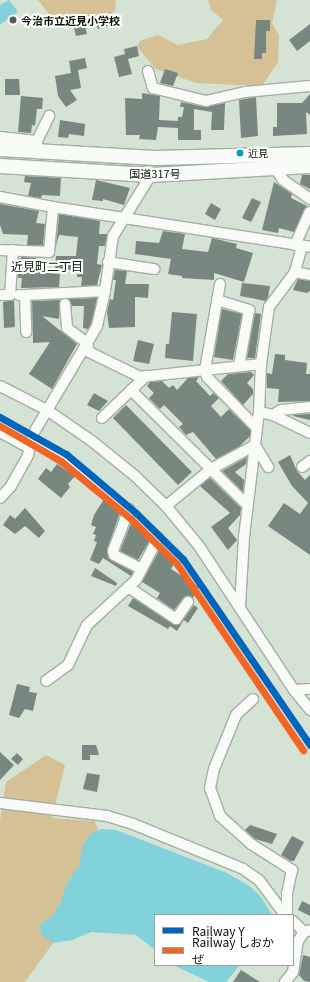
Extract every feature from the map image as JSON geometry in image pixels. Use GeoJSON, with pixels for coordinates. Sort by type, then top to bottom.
{"type":"FeatureCollection","features":[{"type":"Feature","properties":{"kind":"highway","name":"国道317号"},"geometry":{"type":"LineString","coordinates":[[0,149],[37,146],[155,158],[276,162],[310,166]]}},
{"type":"Feature","properties":{"kind":"highway","name":"国道317号"},"geometry":{"type":"LineString","coordinates":[[0,166],[151,175],[276,162],[310,154]]}},
{"type":"Feature","properties":{"kind":"street"},"geometry":{"type":"LineString","coordinates":[[148,71],[153,88],[206,101],[245,92],[310,86]]}},
{"type":"Feature","properties":{"kind":"street"},"geometry":{"type":"LineString","coordinates":[[0,137],[37,146],[49,116]]}},
{"type":"Feature","properties":{"kind":"street"},"geometry":{"type":"LineString","coordinates":[[276,162],[283,180],[310,199]]}},
{"type":"Feature","properties":{"kind":"street"},"geometry":{"type":"LineString","coordinates":[[0,498],[14,480],[28,455],[30,443],[47,410],[97,326],[105,291],[108,262],[113,236],[124,216],[144,190],[151,175]]}},
{"type":"Feature","properties":{"kind":"street"},"geometry":{"type":"LineString","coordinates":[[0,197],[53,207],[124,216],[302,246]]}},
{"type":"Feature","properties":{"kind":"street"},"geometry":{"type":"LineString","coordinates":[[0,250],[49,252],[53,207]]}},
{"type":"Feature","properties":{"kind":"street"},"geometry":{"type":"LineString","coordinates":[[240,607],[244,536],[259,412],[261,364],[269,307],[295,272],[310,212]]}},
{"type":"Feature","properties":{"kind":"street"},"geometry":{"type":"LineString","coordinates":[[14,250],[5,295],[105,291]]}},
{"type":"Feature","properties":{"kind":"street"},"geometry":{"type":"LineString","coordinates":[[108,262],[154,269]]}},
{"type":"Feature","properties":{"kind":"street"},"geometry":{"type":"LineString","coordinates":[[295,272],[310,275]]}},
{"type":"Feature","properties":{"kind":"street"},"geometry":{"type":"LineString","coordinates":[[220,284],[205,370],[207,377],[257,428]]}},
{"type":"Feature","properties":{"kind":"street"},"geometry":{"type":"LineString","coordinates":[[25,295],[26,332]]}},
{"type":"Feature","properties":{"kind":"street"},"geometry":{"type":"LineString","coordinates":[[217,300],[249,310],[239,366]]}},
{"type":"Feature","properties":{"kind":"street"},"geometry":{"type":"LineString","coordinates":[[65,304],[67,328],[87,343],[89,352],[118,368],[140,376],[261,364]]}},
{"type":"Feature","properties":{"kind":"street"},"geometry":{"type":"LineString","coordinates":[[102,418],[146,376]]}},
{"type":"Feature","properties":{"kind":"street"},"geometry":{"type":"LineString","coordinates":[[0,386],[47,410],[99,446],[166,506],[199,546],[294,690],[310,710]]}},
{"type":"Feature","properties":{"kind":"street"},"geometry":{"type":"LineString","coordinates":[[131,390],[245,503]]}},
{"type":"Feature","properties":{"kind":"street"},"geometry":{"type":"LineString","coordinates":[[273,414],[281,410],[310,407]]}},
{"type":"Feature","properties":{"kind":"street"},"geometry":{"type":"LineString","coordinates":[[259,412],[273,414],[310,433]]}},
{"type":"Feature","properties":{"kind":"street"},"geometry":{"type":"LineString","coordinates":[[0,432],[30,443],[91,479],[158,538],[136,580],[87,624],[68,665],[46,681]]}},
{"type":"Feature","properties":{"kind":"street"},"geometry":{"type":"LineString","coordinates":[[166,506],[211,469],[255,445]]}},
{"type":"Feature","properties":{"kind":"street"},"geometry":{"type":"LineString","coordinates":[[255,445],[268,467]]}},
{"type":"Feature","properties":{"kind":"street"},"geometry":{"type":"LineString","coordinates":[[128,510],[113,551],[114,556],[142,569]]}},
{"type":"Feature","properties":{"kind":"street"},"geometry":{"type":"LineString","coordinates":[[128,587],[176,619],[188,602]]}},
{"type":"Feature","properties":{"kind":"street"},"geometry":{"type":"LineString","coordinates":[[294,690],[310,689]]}},
{"type":"Feature","properties":{"kind":"street"},"geometry":{"type":"LineString","coordinates":[[253,699],[236,715],[214,768],[210,788],[220,816],[251,844],[292,870],[287,893],[286,914]]}},
{"type":"Feature","properties":{"kind":"street"},"geometry":{"type":"LineString","coordinates":[[0,803],[107,816],[133,824],[243,868],[259,880],[285,914]]}},
{"type":"Feature","properties":{"kind":"street"},"geometry":{"type":"LineString","coordinates":[[294,922],[307,931],[298,941],[294,966]]}},
{"type":"Feature","properties":{"kind":"street"},"geometry":{"type":"LineString","coordinates":[[285,982],[293,972],[294,966]]}},
{"type":"Feature","properties":{"kind":"shaded area"},"geometry":{"type":"Polygon","coordinates":[[[38,0],[116,0],[115,11],[105,18],[68,28],[58,26],[38,0]]]}},
{"type":"Feature","properties":{"kind":"shaded area"},"geometry":{"type":"Polygon","coordinates":[[[208,0],[277,0],[272,23],[279,35],[278,62],[262,86],[196,83],[156,69],[137,47],[140,41],[158,35],[178,45],[207,39],[223,20],[211,10],[208,0]]]}},
{"type":"Feature","properties":{"kind":"shaded area"},"geometry":{"type":"Polygon","coordinates":[[[46,755],[65,765],[52,818],[95,821],[101,840],[61,932],[24,982],[0,982],[0,821],[6,782],[46,755]]]}},
{"type":"Feature","properties":{"kind":"water"},"geometry":{"type":"Polygon","coordinates":[[[9,0],[18,12],[0,25],[0,5],[9,0]]]}},
{"type":"Feature","properties":{"kind":"water"},"geometry":{"type":"Polygon","coordinates":[[[101,829],[116,830],[227,873],[251,887],[261,897],[271,914],[154,914],[154,949],[136,935],[91,932],[72,940],[53,943],[42,936],[39,926],[51,917],[61,902],[66,885],[80,864],[82,846],[89,835],[101,829]]]}},
{"type":"Feature","properties":{"kind":"water"},"geometry":{"type":"Polygon","coordinates":[[[175,966],[239,966],[226,982],[209,982],[175,966]]]}},
{"type":"Feature","properties":{"kind":"building"},"geometry":{"type":"Polygon","coordinates":[[[108,17],[110,25],[98,29],[95,20],[108,17]]]}},
{"type":"Feature","properties":{"kind":"building"},"geometry":{"type":"Polygon","coordinates":[[[256,20],[270,20],[270,31],[266,31],[266,53],[262,53],[262,59],[254,59],[256,20]]]}},
{"type":"Feature","properties":{"kind":"building"},"geometry":{"type":"Polygon","coordinates":[[[310,24],[310,41],[297,51],[289,40],[310,24]]]}},
{"type":"Feature","properties":{"kind":"building"},"geometry":{"type":"Polygon","coordinates":[[[85,26],[87,34],[76,36],[74,28],[85,26]]]}},
{"type":"Feature","properties":{"kind":"building"},"geometry":{"type":"Polygon","coordinates":[[[137,46],[139,56],[128,59],[132,74],[119,77],[114,57],[125,54],[124,49],[137,46]]]}},
{"type":"Feature","properties":{"kind":"building"},"geometry":{"type":"Polygon","coordinates":[[[85,58],[87,68],[78,70],[81,88],[70,90],[77,100],[66,107],[58,96],[55,76],[71,73],[69,61],[85,58]]]}},
{"type":"Feature","properties":{"kind":"building"},"geometry":{"type":"Polygon","coordinates":[[[165,69],[178,73],[173,86],[160,83],[165,69]]]}},
{"type":"Feature","properties":{"kind":"building"},"geometry":{"type":"Polygon","coordinates":[[[5,79],[19,79],[20,95],[5,95],[5,79]]]}},
{"type":"Feature","properties":{"kind":"building"},"geometry":{"type":"Polygon","coordinates":[[[142,93],[160,96],[159,120],[178,121],[178,117],[182,117],[184,107],[180,107],[181,102],[205,107],[225,103],[224,130],[211,130],[212,112],[194,109],[194,130],[201,130],[201,140],[178,140],[178,128],[158,127],[156,140],[139,139],[140,135],[126,135],[125,98],[142,99],[142,93]]]}},
{"type":"Feature","properties":{"kind":"building"},"geometry":{"type":"Polygon","coordinates":[[[310,94],[310,115],[306,112],[307,134],[273,136],[273,127],[277,127],[277,103],[302,103],[310,94]]]}},
{"type":"Feature","properties":{"kind":"building"},"geometry":{"type":"Polygon","coordinates":[[[21,96],[43,98],[42,109],[37,109],[35,126],[32,125],[31,133],[18,132],[21,96]]]}},
{"type":"Feature","properties":{"kind":"building"},"geometry":{"type":"Polygon","coordinates":[[[256,97],[258,136],[241,138],[239,100],[256,97]]]}},
{"type":"Feature","properties":{"kind":"building"},"geometry":{"type":"Polygon","coordinates":[[[60,120],[85,124],[84,136],[69,134],[68,138],[58,137],[60,120]]]}},
{"type":"Feature","properties":{"kind":"building"},"geometry":{"type":"Polygon","coordinates":[[[302,175],[310,175],[310,189],[300,184],[302,175]]]}},
{"type":"Feature","properties":{"kind":"building"},"geometry":{"type":"Polygon","coordinates":[[[25,176],[61,178],[60,196],[42,195],[41,198],[28,196],[31,183],[24,182],[25,176]]]}},
{"type":"Feature","properties":{"kind":"building"},"geometry":{"type":"Polygon","coordinates":[[[96,180],[130,188],[124,205],[103,199],[103,201],[92,200],[96,180]]]}},
{"type":"Feature","properties":{"kind":"building"},"geometry":{"type":"Polygon","coordinates":[[[274,182],[292,194],[291,198],[307,206],[294,232],[279,228],[278,233],[262,230],[274,182]]]}},
{"type":"Feature","properties":{"kind":"building"},"geometry":{"type":"Polygon","coordinates":[[[252,198],[261,202],[251,222],[242,218],[252,198]]]}},
{"type":"Feature","properties":{"kind":"building"},"geometry":{"type":"Polygon","coordinates":[[[211,203],[221,209],[215,220],[205,214],[211,203]]]}},
{"type":"Feature","properties":{"kind":"building"},"geometry":{"type":"Polygon","coordinates":[[[0,204],[39,211],[36,223],[45,224],[43,245],[27,245],[28,235],[3,234],[0,225],[0,204]]]}},
{"type":"Feature","properties":{"kind":"building"},"geometry":{"type":"Polygon","coordinates":[[[59,214],[100,221],[99,234],[107,234],[105,246],[99,246],[97,264],[102,265],[97,285],[81,286],[82,277],[77,277],[78,270],[55,269],[56,256],[76,256],[78,237],[59,235],[56,247],[59,214]]]}},
{"type":"Feature","properties":{"kind":"building"},"geometry":{"type":"Polygon","coordinates":[[[163,231],[185,234],[182,249],[208,252],[212,238],[237,244],[236,248],[253,253],[244,282],[214,273],[214,280],[182,278],[182,276],[168,274],[171,259],[135,254],[136,241],[159,243],[163,231]]]}},
{"type":"Feature","properties":{"kind":"building"},"geometry":{"type":"Polygon","coordinates":[[[22,257],[36,258],[36,272],[60,274],[59,287],[21,288],[22,278],[18,278],[19,259],[22,257]]]}},
{"type":"Feature","properties":{"kind":"building"},"geometry":{"type":"Polygon","coordinates":[[[115,270],[127,271],[125,284],[149,284],[148,298],[135,297],[135,327],[109,328],[107,312],[110,299],[113,300],[116,280],[113,280],[115,270]]]}},
{"type":"Feature","properties":{"kind":"building"},"geometry":{"type":"Polygon","coordinates":[[[298,279],[310,281],[310,291],[307,293],[293,290],[298,279]]]}},
{"type":"Feature","properties":{"kind":"building"},"geometry":{"type":"Polygon","coordinates":[[[242,283],[270,286],[266,301],[240,296],[242,283]]]}},
{"type":"Feature","properties":{"kind":"building"},"geometry":{"type":"Polygon","coordinates":[[[97,298],[91,324],[88,329],[83,328],[84,306],[72,306],[69,299],[97,298]]]}},
{"type":"Feature","properties":{"kind":"building"},"geometry":{"type":"Polygon","coordinates":[[[14,300],[15,327],[4,328],[3,302],[14,300]]]}},
{"type":"Feature","properties":{"kind":"building"},"geometry":{"type":"Polygon","coordinates":[[[60,300],[59,319],[42,316],[77,344],[52,389],[29,374],[50,342],[33,343],[32,301],[60,300]]]}},
{"type":"Feature","properties":{"kind":"building"},"geometry":{"type":"Polygon","coordinates":[[[222,309],[242,314],[233,360],[214,357],[222,309]]]}},
{"type":"Feature","properties":{"kind":"building"},"geometry":{"type":"Polygon","coordinates":[[[172,312],[197,314],[193,361],[165,358],[166,344],[169,344],[172,312]]]}},
{"type":"Feature","properties":{"kind":"building"},"geometry":{"type":"Polygon","coordinates":[[[255,313],[261,314],[255,358],[247,358],[255,313]]]}},
{"type":"Feature","properties":{"kind":"building"},"geometry":{"type":"Polygon","coordinates":[[[138,340],[154,344],[149,364],[133,361],[138,340]]]}},
{"type":"Feature","properties":{"kind":"building"},"geometry":{"type":"Polygon","coordinates":[[[275,354],[285,355],[285,360],[307,363],[306,374],[310,374],[310,401],[278,402],[279,389],[267,388],[267,373],[272,374],[275,354]]]}},
{"type":"Feature","properties":{"kind":"building"},"geometry":{"type":"Polygon","coordinates":[[[251,372],[254,375],[247,383],[253,389],[253,394],[243,405],[221,381],[228,374],[251,372]]]}},
{"type":"Feature","properties":{"kind":"building"},"geometry":{"type":"Polygon","coordinates":[[[199,377],[196,381],[210,396],[213,393],[219,398],[211,406],[221,417],[229,409],[250,430],[250,436],[240,446],[216,459],[193,432],[186,435],[179,427],[183,424],[164,405],[160,409],[149,398],[154,393],[147,386],[150,382],[162,381],[169,388],[173,385],[177,390],[188,378],[199,377]]]}},
{"type":"Feature","properties":{"kind":"building"},"geometry":{"type":"Polygon","coordinates":[[[94,393],[108,401],[99,411],[87,405],[94,393]]]}},
{"type":"Feature","properties":{"kind":"building"},"geometry":{"type":"Polygon","coordinates":[[[126,405],[192,472],[178,485],[113,418],[126,405]]]}},
{"type":"Feature","properties":{"kind":"building"},"geometry":{"type":"Polygon","coordinates":[[[310,414],[310,420],[293,416],[293,415],[310,414]]]}},
{"type":"Feature","properties":{"kind":"building"},"geometry":{"type":"Polygon","coordinates":[[[290,455],[297,471],[305,480],[310,475],[310,555],[268,526],[284,503],[300,514],[308,503],[292,486],[278,462],[290,455]]]}},
{"type":"Feature","properties":{"kind":"building"},"geometry":{"type":"Polygon","coordinates":[[[247,457],[246,464],[235,472],[244,480],[243,492],[222,471],[247,457]]]}},
{"type":"Feature","properties":{"kind":"building"},"geometry":{"type":"Polygon","coordinates":[[[57,464],[75,476],[68,484],[70,487],[61,498],[38,479],[46,468],[51,472],[57,464]]]}},
{"type":"Feature","properties":{"kind":"building"},"geometry":{"type":"Polygon","coordinates":[[[210,478],[241,508],[240,515],[228,528],[237,540],[228,550],[211,527],[230,513],[200,486],[210,478]]]}},
{"type":"Feature","properties":{"kind":"building"},"geometry":{"type":"Polygon","coordinates":[[[104,499],[120,513],[107,549],[108,557],[133,572],[131,576],[103,558],[99,564],[90,560],[97,542],[94,541],[96,535],[93,534],[96,527],[91,525],[94,515],[104,499]]]}},
{"type":"Feature","properties":{"kind":"building"},"geometry":{"type":"Polygon","coordinates":[[[25,508],[45,531],[39,538],[25,526],[15,534],[3,525],[10,515],[15,519],[25,508]]]}},
{"type":"Feature","properties":{"kind":"building"},"geometry":{"type":"Polygon","coordinates":[[[131,523],[150,540],[138,560],[120,551],[131,523]]]}},
{"type":"Feature","properties":{"kind":"building"},"geometry":{"type":"Polygon","coordinates":[[[160,549],[175,562],[171,569],[199,587],[193,598],[185,596],[174,610],[157,598],[160,593],[142,582],[160,549]]]}},
{"type":"Feature","properties":{"kind":"building"},"geometry":{"type":"Polygon","coordinates":[[[95,568],[117,583],[116,586],[91,576],[95,568]]]}},
{"type":"Feature","properties":{"kind":"building"},"geometry":{"type":"Polygon","coordinates":[[[133,598],[175,625],[181,623],[194,605],[198,608],[188,623],[184,620],[177,631],[170,626],[168,629],[128,606],[133,598]]]}},
{"type":"Feature","properties":{"kind":"building"},"geometry":{"type":"Polygon","coordinates":[[[17,684],[30,687],[29,692],[37,693],[33,711],[25,709],[19,718],[9,715],[17,684]]]}},
{"type":"Feature","properties":{"kind":"building"},"geometry":{"type":"Polygon","coordinates":[[[82,745],[96,745],[99,755],[90,755],[90,760],[82,760],[82,745]]]}},
{"type":"Feature","properties":{"kind":"building"},"geometry":{"type":"Polygon","coordinates":[[[0,752],[14,765],[0,780],[0,752]]]}},
{"type":"Feature","properties":{"kind":"building"},"geometry":{"type":"Polygon","coordinates":[[[17,753],[23,759],[18,765],[11,759],[17,753]]]}},
{"type":"Feature","properties":{"kind":"building"},"geometry":{"type":"Polygon","coordinates":[[[87,773],[100,775],[97,792],[83,789],[87,773]]]}},
{"type":"Feature","properties":{"kind":"building"},"geometry":{"type":"Polygon","coordinates":[[[250,825],[277,834],[272,844],[255,839],[245,830],[250,825]]]}},
{"type":"Feature","properties":{"kind":"building"},"geometry":{"type":"Polygon","coordinates":[[[292,836],[304,842],[294,861],[291,861],[281,855],[292,836]]]}},
{"type":"Feature","properties":{"kind":"building"},"geometry":{"type":"Polygon","coordinates":[[[302,901],[310,905],[310,916],[298,910],[302,901]]]}},
{"type":"Feature","properties":{"kind":"building"},"geometry":{"type":"Polygon","coordinates":[[[303,955],[310,957],[310,982],[304,981],[299,975],[303,955]]]}},
{"type":"Feature","properties":{"kind":"building"},"geometry":{"type":"Polygon","coordinates":[[[241,970],[260,982],[233,982],[241,970]]]}},
{"type":"Feature","properties":{"kind":"rail line","name":"Y"},"geometry":{"type":"LineString","coordinates":[[0,417],[66,454],[136,513],[183,559],[310,745]]}},
{"type":"Feature","properties":{"kind":"rail line","name":"しおかぜ"},"geometry":{"type":"LineString","coordinates":[[0,426],[61,461],[131,519],[177,564],[303,750]]}},
{"type":"Feature","properties":{"kind":"place","name":"今治市立近見小学校"},"geometry":{"type":"Point","coordinates":[13,20]}},
{"type":"Feature","properties":{"kind":"place","name":"近見"},"geometry":{"type":"Point","coordinates":[240,153]}},
{"type":"Feature","properties":{"kind":"district","name":"近見町二丁目"},"geometry":{"type":"Point","coordinates":[47,266]}}]}
